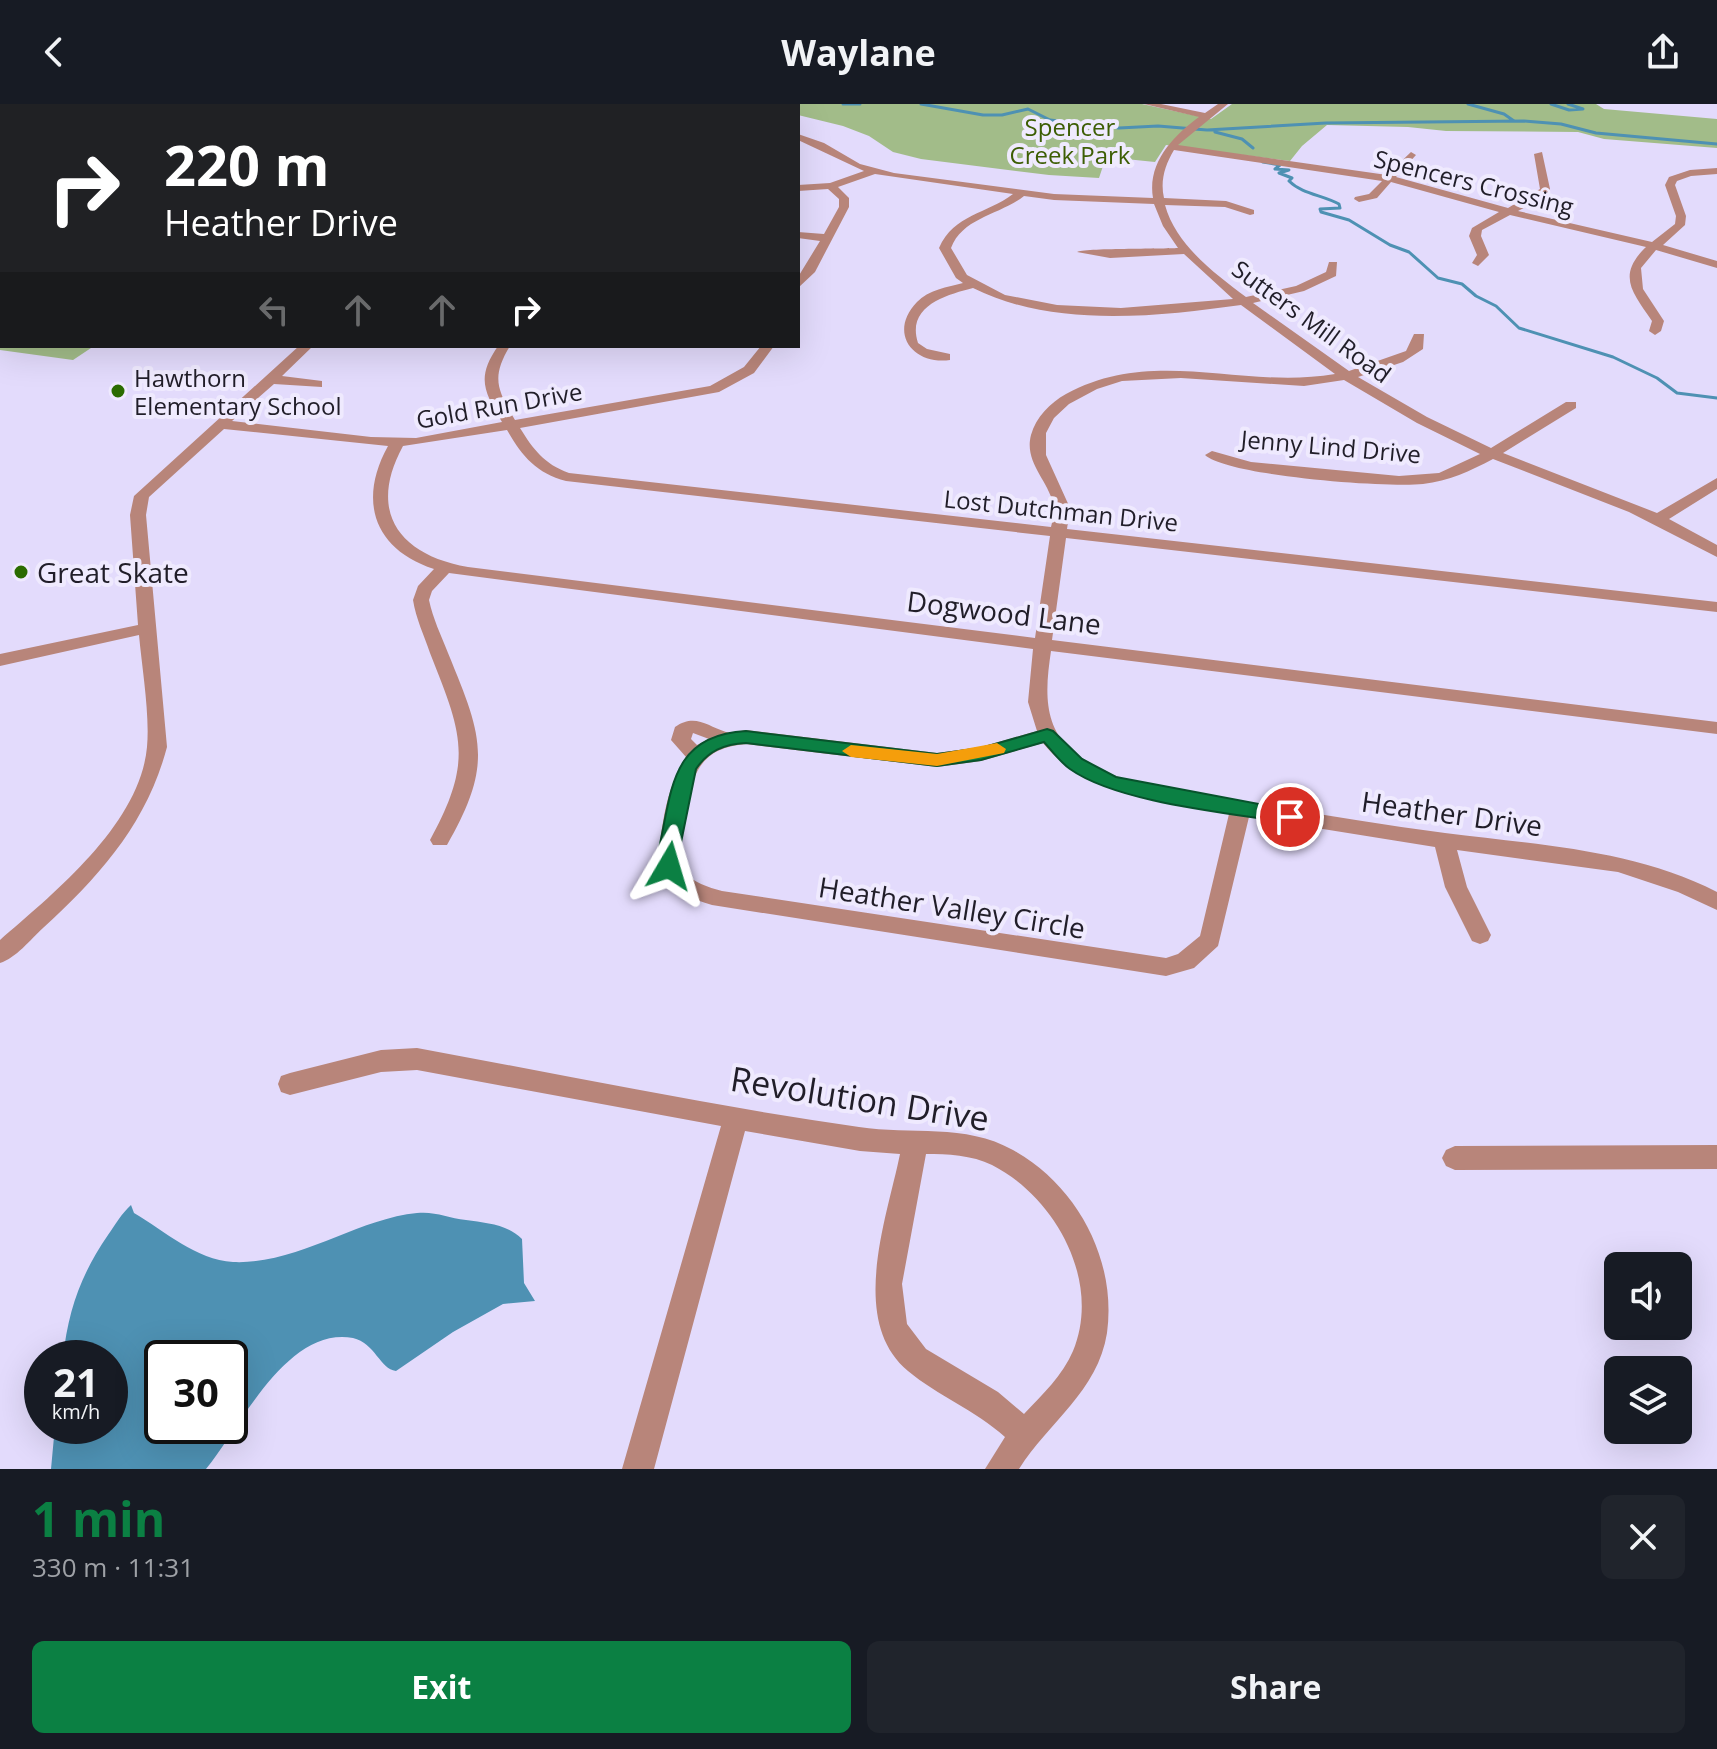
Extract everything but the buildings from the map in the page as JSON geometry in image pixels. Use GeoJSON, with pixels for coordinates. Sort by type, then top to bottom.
{"type":"FeatureCollection","features":[{"type":"Feature","properties":{"kind":"street"},"geometry":{"type":"LineString","coordinates":[[1148,104],[1206,116]]}},
{"type":"Feature","properties":{"kind":"street","name":"Sutters Mill Road"},"geometry":{"type":"LineString","coordinates":[[1224,104],[1189,128],[1171,147],[1159,172],[1160,201],[1171,230],[1185,251],[1243,302],[1343,376],[1417,418],[1489,453],[1658,519],[1717,552]]}},
{"type":"Feature","properties":{"kind":"street"},"geometry":{"type":"LineString","coordinates":[[800,138],[871,172],[1021,193],[1226,204],[1250,212]]}},
{"type":"Feature","properties":{"kind":"street","name":"Spencers Crossing"},"geometry":{"type":"LineString","coordinates":[[1171,147],[1392,178],[1508,212],[1655,246],[1717,265]]}},
{"type":"Feature","properties":{"kind":"street"},"geometry":{"type":"LineString","coordinates":[[1478,263],[1483,255],[1475,236],[1477,228],[1539,196],[1545,189],[1539,154]]}},
{"type":"Feature","properties":{"kind":"street"},"geometry":{"type":"LineString","coordinates":[[1359,199],[1373,196],[1411,155]]}},
{"type":"Feature","properties":{"kind":"street"},"geometry":{"type":"LineString","coordinates":[[1655,331],[1658,321],[1641,297],[1633,278],[1639,261],[1682,221],[1670,189],[1673,179],[1690,173],[1717,171]]}},
{"type":"Feature","properties":{"kind":"street"},"geometry":{"type":"LineString","coordinates":[[800,188],[831,186],[871,172]]}},
{"type":"Feature","properties":{"kind":"street"},"geometry":{"type":"LineString","coordinates":[[800,282],[809,272],[846,202],[831,186]]}},
{"type":"Feature","properties":{"kind":"street"},"geometry":{"type":"LineString","coordinates":[[1021,193],[1008,204],[963,224],[947,242],[946,255],[950,263],[973,284],[1031,305],[1089,312],[1243,302],[1286,293],[1326,278],[1334,271],[1333,264]]}},
{"type":"Feature","properties":{"kind":"street"},"geometry":{"type":"LineString","coordinates":[[800,235],[828,238]]}},
{"type":"Feature","properties":{"kind":"street"},"geometry":{"type":"LineString","coordinates":[[1083,252],[1110,255],[1185,251]]}},
{"type":"Feature","properties":{"kind":"street"},"geometry":{"type":"LineString","coordinates":[[945,357],[926,354],[910,343],[907,338],[914,315],[929,299],[973,284]]}},
{"type":"Feature","properties":{"kind":"street"},"geometry":{"type":"LineString","coordinates":[[1047,735],[1040,723],[1036,700],[1060,534],[1061,498],[1038,456],[1038,435],[1048,415],[1080,391],[1127,377],[1165,373],[1289,382],[1343,376],[1411,354],[1417,349],[1419,337]]}},
{"type":"Feature","properties":{"kind":"street"},"geometry":{"type":"LineString","coordinates":[[0,954],[100,858],[126,824],[144,792],[157,747],[138,515],[142,496],[305,348]]}},
{"type":"Feature","properties":{"kind":"street","name":"Lost Dutchman Drive"},"geometry":{"type":"LineString","coordinates":[[503,348],[491,366],[490,383],[529,455],[566,477],[1717,607]]}},
{"type":"Feature","properties":{"kind":"street","name":"Gold Run Drive"},"geometry":{"type":"LineString","coordinates":[[219,424],[397,443],[440,440],[714,389],[749,370],[766,348]]}},
{"type":"Feature","properties":{"kind":"street"},"geometry":{"type":"LineString","coordinates":[[269,379],[317,384]]}},
{"type":"Feature","properties":{"kind":"street","name":"Jenny Lind Drive"},"geometry":{"type":"LineString","coordinates":[[1212,455],[1231,463],[1251,466],[1409,480],[1454,473],[1571,405]]}},
{"type":"Feature","properties":{"kind":"street","name":"Dogwood Lane"},"geometry":{"type":"LineString","coordinates":[[397,443],[379,477],[377,488],[382,511],[397,540],[428,561],[445,567],[510,578],[1717,728]]}},
{"type":"Feature","properties":{"kind":"street"},"geometry":{"type":"LineString","coordinates":[[1658,519],[1717,483]]}},
{"type":"Feature","properties":{"kind":"street"},"geometry":{"type":"LineString","coordinates":[[440,840],[460,807],[472,758],[470,732],[421,600],[424,590],[445,567]]}},
{"type":"Feature","properties":{"kind":"street"},"geometry":{"type":"LineString","coordinates":[[0,660],[148,628]]}},
{"type":"Feature","properties":{"kind":"street","name":"Heather Valley Circle"},"geometry":{"type":"LineString","coordinates":[[1047,735],[981,754],[937,760],[746,737],[723,739],[695,755],[687,768],[668,853],[669,866],[683,886],[701,894],[1166,967],[1186,961],[1210,940],[1241,808]]}},
{"type":"Feature","properties":{"kind":"street","name":"Heather Drive"},"geometry":{"type":"LineString","coordinates":[[1047,735],[1075,764],[1110,782],[1136,789],[1444,841],[1623,866],[1681,883],[1717,902]]}},
{"type":"Feature","properties":{"kind":"street"},"geometry":{"type":"LineString","coordinates":[[1444,841],[1456,887],[1480,935]]}},
{"type":"Feature","properties":{"kind":"street","name":"Revolution Drive"},"geometry":{"type":"LineString","coordinates":[[290,1084],[381,1061],[417,1059],[864,1140],[943,1140],[980,1148],[1023,1170],[1060,1206],[1086,1252],[1094,1306],[1084,1362],[1058,1401],[1025,1435],[1001,1469]]}},
{"type":"Feature","properties":{"kind":"street"},"geometry":{"type":"LineString","coordinates":[[638,1469],[736,1117]]}},
{"type":"Feature","properties":{"kind":"street"},"geometry":{"type":"LineString","coordinates":[[915,1141],[888,1284],[887,1303],[891,1322],[899,1341],[914,1360],[985,1402],[1025,1435]]}},
{"type":"Feature","properties":{"kind":"street"},"geometry":{"type":"LineString","coordinates":[[1455,1158],[1717,1157]]}},
{"type":"Feature","properties":{"kind":"green space","name":"Spencer Creek Park"},"geometry":{"type":"Polygon","coordinates":[[[800,104],[1142,104],[1211,119],[1232,104],[1596,104],[1604,109],[1717,119],[1717,148],[1604,139],[1578,132],[1446,131],[1327,125],[1290,161],[1166,145],[1155,162],[1106,157],[1099,178],[921,159],[893,152],[869,136],[800,115],[800,104]]]}},
{"type":"Feature","properties":{"kind":"green space"},"geometry":{"type":"Polygon","coordinates":[[[0,348],[91,348],[73,360],[0,348]]]}},
{"type":"Feature","properties":{"kind":"water"},"geometry":{"type":"Polygon","coordinates":[[[131,1205],[134,1213],[181,1244],[206,1256],[233,1262],[280,1256],[394,1217],[417,1213],[496,1225],[522,1239],[524,1283],[535,1301],[503,1304],[453,1332],[396,1371],[386,1366],[361,1341],[329,1338],[307,1347],[287,1363],[248,1408],[248,1340],[144,1340],[144,1444],[223,1444],[206,1469],[51,1469],[53,1444],[128,1444],[128,1340],[66,1340],[83,1279],[119,1219],[131,1205]]]}},
{"type":"Feature","properties":{"kind":"waterway"},"geometry":{"type":"LineString","coordinates":[[843,104],[860,104]]}},
{"type":"Feature","properties":{"kind":"waterway"},"geometry":{"type":"LineString","coordinates":[[921,104],[983,115],[1002,115],[1028,109],[1050,120],[1119,128],[1158,126],[1207,130],[1326,123],[1524,121],[1561,124],[1596,133],[1717,144]]}},
{"type":"Feature","properties":{"kind":"waterway"},"geometry":{"type":"LineString","coordinates":[[1468,104],[1504,114],[1514,121]]}},
{"type":"Feature","properties":{"kind":"waterway"},"geometry":{"type":"LineString","coordinates":[[1551,104],[1569,110],[1583,109],[1568,104]]}},
{"type":"Feature","properties":{"kind":"waterway"},"geometry":{"type":"LineString","coordinates":[[1215,132],[1242,139],[1253,148]]}},
{"type":"Feature","properties":{"kind":"waterway"},"geometry":{"type":"LineString","coordinates":[[1263,162],[1280,165],[1275,169],[1289,170],[1279,173],[1292,178],[1289,181],[1294,185],[1339,204],[1340,208],[1320,209],[1321,212],[1349,220],[1390,245],[1409,252],[1438,278],[1462,284],[1476,296],[1496,306],[1519,328],[1613,357],[1657,378],[1677,393],[1717,398]]}},
{"type":"Feature","properties":{"kind":"slow traffic"},"geometry":{"type":"LineString","coordinates":[[851,751],[937,760],[997,749]]}},
{"type":"Feature","properties":{"kind":"place","name":"Hawthorn Elementary School"},"geometry":{"type":"Point","coordinates":[118,391]}},
{"type":"Feature","properties":{"kind":"place","name":"Great Skate"},"geometry":{"type":"Point","coordinates":[21,572]}},
{"type":"Feature","properties":{"kind":"route"},"geometry":{"type":"LineString","coordinates":[[669,866],[668,853],[687,768],[698,752],[727,738],[746,737],[937,760],[981,754],[1047,735],[1075,764],[1110,782],[1290,817]]}}]}
